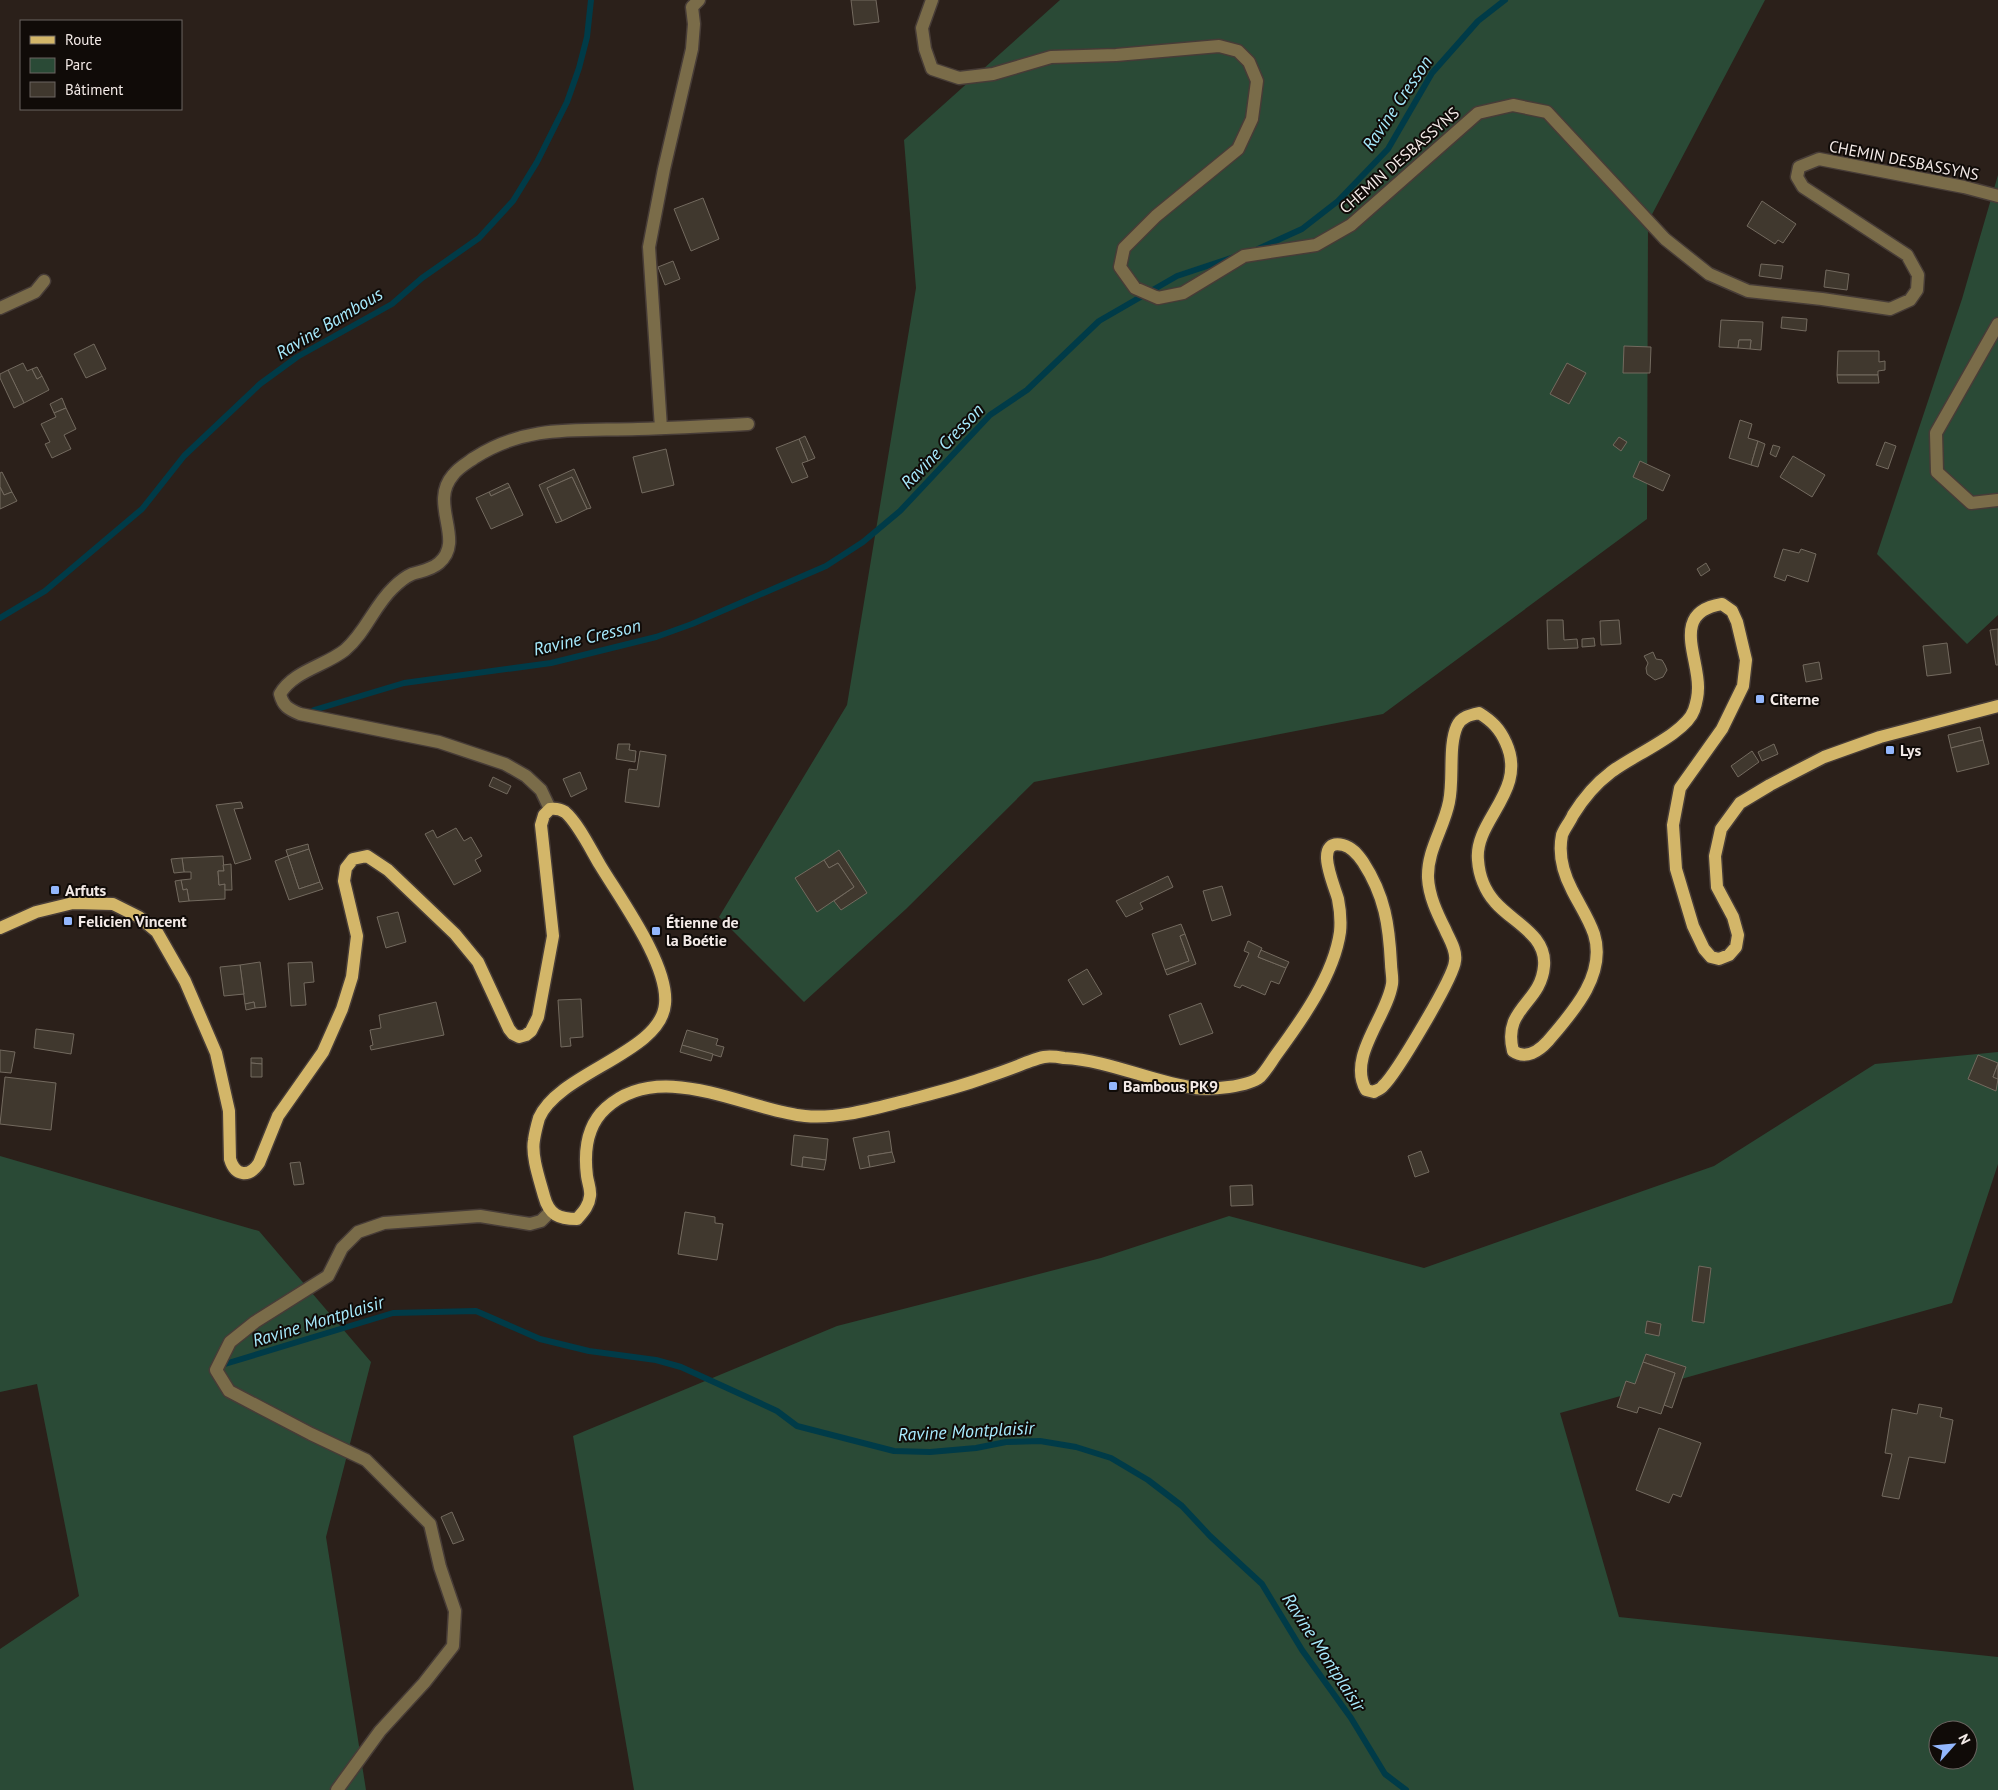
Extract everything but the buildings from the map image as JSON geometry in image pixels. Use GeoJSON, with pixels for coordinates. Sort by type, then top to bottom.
{"type":"FeatureCollection","features":[{"type":"Feature","properties":{"kind":"main road"},"geometry":{"type":"LineString","coordinates":[[0,928],[36,912],[73,903],[113,904],[140,917],[157,932],[185,981],[216,1054],[229,1111],[230,1159],[236,1171],[242,1174],[255,1169],[259,1163],[278,1116],[323,1052],[342,1009],[352,977],[357,936],[344,881],[346,868],[353,859],[367,856],[376,861],[388,870],[455,934],[478,962],[509,1030],[519,1037],[531,1031],[538,1017],[552,936],[541,825],[544,815],[550,808],[557,808],[564,812],[582,835],[655,956],[664,980],[666,1005],[660,1021],[643,1039],[566,1089],[551,1101],[540,1118],[533,1142],[537,1170],[546,1202],[551,1211],[563,1219],[577,1219],[587,1206],[590,1193],[586,1160],[587,1142],[594,1123],[606,1108],[624,1096],[646,1089],[697,1089],[803,1116],[826,1116],[861,1112],[935,1093],[1044,1057],[1080,1058],[1196,1088],[1234,1086],[1258,1079],[1302,1021],[1335,957],[1341,928],[1338,898],[1326,860],[1330,848],[1335,845],[1350,848],[1358,855],[1373,879],[1384,906],[1389,935],[1392,983],[1382,1014],[1366,1048],[1360,1071],[1361,1083],[1366,1090],[1374,1092],[1382,1088],[1395,1072],[1443,989],[1455,961],[1454,948],[1436,910],[1431,894],[1428,878],[1429,864],[1432,847],[1449,802],[1453,748],[1457,725],[1465,716],[1479,713],[1490,719],[1501,732],[1512,764],[1506,793],[1478,844],[1480,875],[1486,890],[1495,902],[1531,934],[1542,950],[1544,966],[1538,989],[1514,1018],[1510,1034],[1513,1051],[1520,1056],[1527,1056],[1545,1044],[1577,1007],[1594,971],[1596,954],[1594,935],[1567,881],[1560,857],[1563,834],[1583,798],[1610,772],[1676,731],[1693,712],[1698,687],[1689,633],[1697,616],[1712,606],[1722,604],[1732,612],[1737,622],[1746,660],[1743,686],[1722,729],[1680,788],[1673,825],[1676,869],[1693,926],[1704,949],[1711,957],[1719,958],[1729,955],[1736,947],[1738,935],[1718,887],[1714,856],[1721,829],[1740,803],[1770,784],[1824,756],[1880,737],[1998,706]]}},
{"type":"Feature","properties":{"kind":"street"},"geometry":{"type":"LineString","coordinates":[[661,428],[649,247],[664,169],[692,49],[694,24],[692,7],[698,0]]}},
{"type":"Feature","properties":{"kind":"street","name":"CHEMIN DESBASSYNS"},"geometry":{"type":"LineString","coordinates":[[932,0],[922,28],[925,49],[932,69],[959,78],[993,74],[1051,57],[1116,55],[1219,46],[1238,51],[1249,62],[1257,81],[1252,119],[1238,149],[1156,216],[1124,248],[1120,267],[1135,288],[1158,298],[1183,293],[1244,256],[1316,245],[1351,225],[1478,113],[1513,105],[1547,112],[1665,239],[1709,274],[1748,291],[1890,309],[1910,300],[1917,290],[1918,275],[1907,255],[1803,187],[1797,177],[1799,167],[1819,159],[1964,187],[1998,196]]}},
{"type":"Feature","properties":{"kind":"street"},"geometry":{"type":"LineString","coordinates":[[0,308],[36,292],[44,281]]}},
{"type":"Feature","properties":{"kind":"street"},"geometry":{"type":"LineString","coordinates":[[1998,324],[1936,433],[1937,472],[1971,503],[1998,500]]}},
{"type":"Feature","properties":{"kind":"street"},"geometry":{"type":"LineString","coordinates":[[550,808],[541,790],[526,776],[505,764],[439,742],[300,714],[289,710],[282,703],[280,694],[293,679],[327,662],[360,635],[379,605],[393,588],[410,575],[430,569],[443,558],[450,544],[444,507],[444,492],[453,474],[486,450],[513,439],[570,429],[661,428],[748,424]]}},
{"type":"Feature","properties":{"kind":"street"},"geometry":{"type":"LineString","coordinates":[[337,1790],[380,1731],[424,1683],[452,1646],[455,1611],[440,1567],[430,1524],[366,1460],[311,1434],[229,1391],[216,1370],[230,1342],[255,1322],[328,1276],[342,1248],[358,1232],[384,1224],[480,1216],[530,1224],[541,1221],[551,1211]]}},
{"type":"Feature","properties":{"kind":"green space"},"geometry":{"type":"Polygon","coordinates":[[[1060,0],[1765,0],[1648,222],[1647,519],[1383,714],[1034,782],[906,909],[804,1002],[719,917],[847,705],[916,288],[904,140],[1060,0]]]}},
{"type":"Feature","properties":{"kind":"green space"},"geometry":{"type":"Polygon","coordinates":[[[1998,175],[1998,615],[1967,644],[1877,554],[1962,299],[1998,175]]]}},
{"type":"Feature","properties":{"kind":"green space"},"geometry":{"type":"Polygon","coordinates":[[[1998,1052],[1998,1164],[1952,1303],[1560,1413],[1619,1617],[1998,1657],[1998,1790],[634,1790],[573,1436],[837,1326],[1101,1258],[1229,1216],[1424,1268],[1714,1166],[1875,1064],[1998,1052]]]}},
{"type":"Feature","properties":{"kind":"green space"},"geometry":{"type":"Polygon","coordinates":[[[0,1156],[259,1231],[371,1362],[326,1537],[366,1790],[0,1790],[0,1649],[79,1596],[37,1384],[0,1392],[0,1156]]]}},
{"type":"Feature","properties":{"kind":"waterway","name":"Ravine Bambous"},"geometry":{"type":"LineString","coordinates":[[0,618],[45,591],[142,509],[184,456],[260,384],[297,357],[392,304],[422,278],[479,238],[513,201],[537,162],[567,102],[587,37],[591,0]]}},
{"type":"Feature","properties":{"kind":"waterway","name":"Ravine Cresson"},"geometry":{"type":"LineString","coordinates":[[1258,249],[1302,229],[1338,201],[1388,149],[1432,73],[1478,21],[1505,0]]}},
{"type":"Feature","properties":{"kind":"waterway","name":"Ravine Cresson"},"geometry":{"type":"LineString","coordinates":[[314,710],[404,683],[551,663],[656,637],[692,624],[826,566],[863,542],[900,511],[990,415],[1027,390],[1099,321],[1177,276],[1234,257]]}},
{"type":"Feature","properties":{"kind":"waterway","name":"Ravine Montplaisir"},"geometry":{"type":"LineString","coordinates":[[225,1364],[393,1313],[476,1311],[540,1339],[589,1351],[656,1360],[681,1367],[777,1411],[797,1426],[894,1451],[930,1452],[976,1448],[1006,1442],[1040,1441],[1076,1447],[1111,1458],[1148,1480],[1182,1506],[1210,1536],[1262,1584],[1302,1650],[1351,1718],[1385,1774],[1406,1790]]}},
{"type":"Feature","properties":{"kind":"place","name":"Citerne"},"geometry":{"type":"Point","coordinates":[1760,699]}},
{"type":"Feature","properties":{"kind":"place","name":"Lys"},"geometry":{"type":"Point","coordinates":[1890,750]}},
{"type":"Feature","properties":{"kind":"place","name":"Arfuts"},"geometry":{"type":"Point","coordinates":[55,890]}},
{"type":"Feature","properties":{"kind":"place","name":"Felicien Vincent"},"geometry":{"type":"Point","coordinates":[68,921]}},
{"type":"Feature","properties":{"kind":"place","name":"Étienne de la Boétie"},"geometry":{"type":"Point","coordinates":[656,931]}},
{"type":"Feature","properties":{"kind":"place","name":"Bambous PK9"},"geometry":{"type":"Point","coordinates":[1113,1086]}}]}
